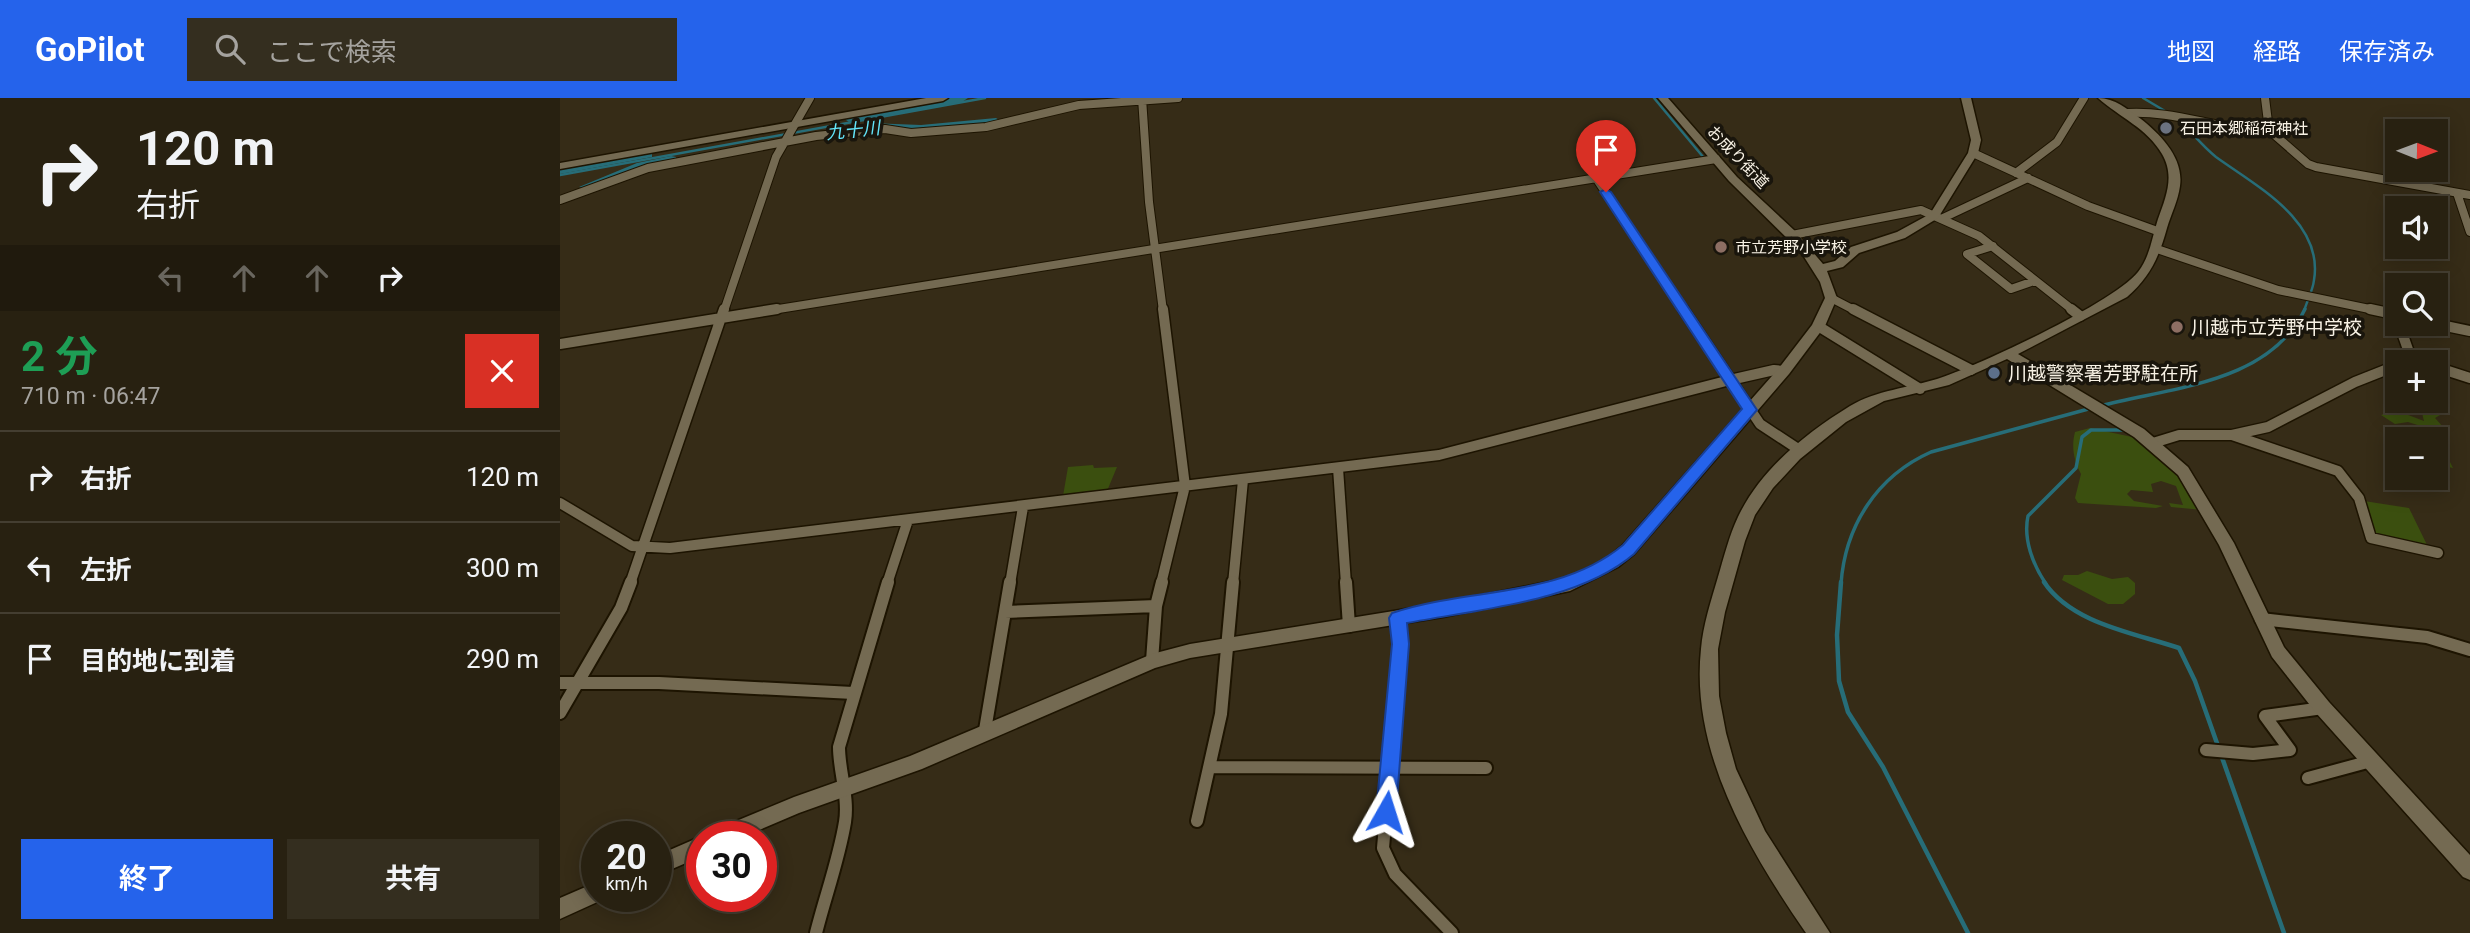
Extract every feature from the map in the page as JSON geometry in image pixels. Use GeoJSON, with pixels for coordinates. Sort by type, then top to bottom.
{"type":"FeatureCollection","features":[{"type":"Feature","properties":{"kind":"street"},"geometry":{"type":"LineString","coordinates":[[560,713],[621,608],[776,157],[810,98]]}},
{"type":"Feature","properties":{"kind":"street"},"geometry":{"type":"LineString","coordinates":[[560,166],[943,98]]}},
{"type":"Feature","properties":{"kind":"street"},"geometry":{"type":"LineString","coordinates":[[560,200],[648,168],[785,142],[885,129],[911,133],[986,127],[1079,105],[1178,98]]}},
{"type":"Feature","properties":{"kind":"street","name":"お成り街道"},"geometry":{"type":"LineString","coordinates":[[1663,98],[1716,159],[1792,235],[1817,269],[1831,298]]}},
{"type":"Feature","properties":{"kind":"street"},"geometry":{"type":"LineString","coordinates":[[2016,173],[2052,149],[2068,131],[2084,98]]}},
{"type":"Feature","properties":{"kind":"street"},"geometry":{"type":"LineString","coordinates":[[1819,933],[1796,902],[1750,826],[1727,769],[1710,691],[1709,657],[1732,554],[1748,514],[1772,478],[1801,451],[1864,404],[1920,389],[1971,370],[2080,316],[2134,285],[2153,261],[2175,182],[2172,166],[2151,133],[2103,98]]}},
{"type":"Feature","properties":{"kind":"street"},"geometry":{"type":"LineString","coordinates":[[2265,98],[2269,130]]}},
{"type":"Feature","properties":{"kind":"street"},"geometry":{"type":"LineString","coordinates":[[1938,217],[1973,153],[1976,139],[1964,99]]}},
{"type":"Feature","properties":{"kind":"street"},"geometry":{"type":"LineString","coordinates":[[1141,100],[1155,249],[1185,486],[1156,606],[1152,661]]}},
{"type":"Feature","properties":{"kind":"street"},"geometry":{"type":"LineString","coordinates":[[2127,113],[2147,111],[2269,130],[2308,164],[2316,167],[2470,195]]}},
{"type":"Feature","properties":{"kind":"street"},"geometry":{"type":"LineString","coordinates":[[1973,153],[2077,204],[2160,232]]}},
{"type":"Feature","properties":{"kind":"street"},"geometry":{"type":"LineString","coordinates":[[560,345],[1716,159]]}},
{"type":"Feature","properties":{"kind":"street"},"geometry":{"type":"LineString","coordinates":[[1597,178],[1750,410],[1768,431],[1801,451]]}},
{"type":"Feature","properties":{"kind":"street"},"geometry":{"type":"LineString","coordinates":[[1817,269],[1839,264],[1855,250],[1900,234],[2028,178]]}},
{"type":"Feature","properties":{"kind":"street"},"geometry":{"type":"LineString","coordinates":[[2457,193],[2470,232]]}},
{"type":"Feature","properties":{"kind":"street"},"geometry":{"type":"LineString","coordinates":[[1792,235],[1914,210],[1938,217],[1993,246],[2080,316]]}},
{"type":"Feature","properties":{"kind":"street"},"geometry":{"type":"LineString","coordinates":[[1993,246],[1967,254],[2011,289],[2034,281]]}},
{"type":"Feature","properties":{"kind":"street"},"geometry":{"type":"LineString","coordinates":[[2157,249],[2278,290],[2385,315]]}},
{"type":"Feature","properties":{"kind":"street"},"geometry":{"type":"LineString","coordinates":[[762,821],[915,763],[985,730],[1152,661],[1398,618],[1570,584],[1612,564],[1628,550],[1784,371],[1818,326],[1831,298],[1971,370]]}},
{"type":"Feature","properties":{"kind":"street"},"geometry":{"type":"LineString","coordinates":[[1818,326],[1920,389]]}},
{"type":"Feature","properties":{"kind":"street"},"geometry":{"type":"LineString","coordinates":[[2448,326],[2470,331]]}},
{"type":"Feature","properties":{"kind":"street"},"geometry":{"type":"LineString","coordinates":[[2007,352],[2106,411],[2153,443],[2183,471],[2240,569],[2278,652],[2323,708],[2470,870]]}},
{"type":"Feature","properties":{"kind":"street"},"geometry":{"type":"LineString","coordinates":[[560,503],[632,545],[670,548],[1452,453],[1730,380],[1774,370],[1784,371]]}},
{"type":"Feature","properties":{"kind":"street"},"geometry":{"type":"LineString","coordinates":[[2232,435],[2288,419],[2355,382],[2385,370]]}},
{"type":"Feature","properties":{"kind":"street"},"geometry":{"type":"LineString","coordinates":[[2448,371],[2470,378]]}},
{"type":"Feature","properties":{"kind":"street"},"geometry":{"type":"LineString","coordinates":[[2153,443],[2192,433],[2232,435],[2338,471],[2359,498],[2371,538],[2438,553]]}},
{"type":"Feature","properties":{"kind":"street"},"geometry":{"type":"LineString","coordinates":[[1338,468],[1349,626]]}},
{"type":"Feature","properties":{"kind":"street"},"geometry":{"type":"LineString","coordinates":[[1197,821],[1221,714],[1243,480]]}},
{"type":"Feature","properties":{"kind":"street"},"geometry":{"type":"LineString","coordinates":[[985,730],[1023,507]]}},
{"type":"Feature","properties":{"kind":"street"},"geometry":{"type":"LineString","coordinates":[[816,933],[845,822],[839,747],[853,693],[908,520]]}},
{"type":"Feature","properties":{"kind":"street"},"geometry":{"type":"LineString","coordinates":[[1005,612],[1156,606]]}},
{"type":"Feature","properties":{"kind":"street"},"geometry":{"type":"LineString","coordinates":[[1398,618],[1401,644],[1383,848],[1389,865],[1452,933]]}},
{"type":"Feature","properties":{"kind":"street"},"geometry":{"type":"LineString","coordinates":[[2261,619],[2427,637],[2470,650]]}},
{"type":"Feature","properties":{"kind":"street"},"geometry":{"type":"LineString","coordinates":[[560,682],[659,683],[853,693]]}},
{"type":"Feature","properties":{"kind":"street"},"geometry":{"type":"LineString","coordinates":[[2206,750],[2253,754],[2290,750],[2265,716],[2323,708]]}},
{"type":"Feature","properties":{"kind":"street"},"geometry":{"type":"LineString","coordinates":[[2308,778],[2371,761]]}},
{"type":"Feature","properties":{"kind":"street"},"geometry":{"type":"LineString","coordinates":[[1211,767],[1486,768]]}},
{"type":"Feature","properties":{"kind":"street"},"geometry":{"type":"LineString","coordinates":[[560,909],[581,899]]}},
{"type":"Feature","properties":{"kind":"green space"},"geometry":{"type":"Polygon","coordinates":[[[2403,413],[2424,421],[2422,413],[2436,413],[2440,415],[2435,418],[2443,427],[2424,427],[2408,422],[2395,424],[2381,415],[2403,413]]]}},
{"type":"Feature","properties":{"kind":"green space"},"geometry":{"type":"Polygon","coordinates":[[[2090,428],[2137,438],[2179,476],[2203,510],[2171,507],[2169,503],[2183,505],[2176,486],[2161,481],[2151,484],[2153,492],[2131,490],[2127,494],[2134,501],[2163,506],[2156,508],[2078,503],[2075,498],[2081,474],[2073,443],[2075,432],[2090,428]]]}},
{"type":"Feature","properties":{"kind":"green space"},"geometry":{"type":"Polygon","coordinates":[[[1093,465],[1094,468],[1117,467],[1107,491],[1063,496],[1068,467],[1093,465]]]}},
{"type":"Feature","properties":{"kind":"green space"},"geometry":{"type":"Polygon","coordinates":[[[2364,501],[2409,508],[2429,549],[2374,537],[2364,501]]]}},
{"type":"Feature","properties":{"kind":"green space"},"geometry":{"type":"Polygon","coordinates":[[[2087,571],[2112,579],[2128,577],[2135,583],[2135,594],[2123,604],[2108,604],[2062,580],[2064,575],[2078,575],[2087,571]]]}},
{"type":"Feature","properties":{"kind":"waterway"},"geometry":{"type":"LineString","coordinates":[[849,118],[962,98]]}},
{"type":"Feature","properties":{"kind":"waterway"},"geometry":{"type":"LineString","coordinates":[[560,175],[985,98]]}},
{"type":"Feature","properties":{"kind":"waterway"},"geometry":{"type":"LineString","coordinates":[[1654,98],[1704,158]]}},
{"type":"Feature","properties":{"kind":"waterway"},"geometry":{"type":"LineString","coordinates":[[2143,98],[2165,111]]}},
{"type":"Feature","properties":{"kind":"waterway"},"geometry":{"type":"LineString","coordinates":[[2178,119],[2216,157],[2267,193],[2298,223],[2309,240],[2314,259],[2313,284],[2304,310]]}},
{"type":"Feature","properties":{"kind":"waterway","name":"九十川"},"geometry":{"type":"LineString","coordinates":[[869,127],[921,129],[996,122]]}},
{"type":"Feature","properties":{"kind":"waterway"},"geometry":{"type":"LineString","coordinates":[[560,170],[647,154]]}},
{"type":"Feature","properties":{"kind":"waterway","name":"九十川"},"geometry":{"type":"LineString","coordinates":[[586,187],[642,166],[671,160]]}},
{"type":"Feature","properties":{"kind":"waterway"},"geometry":{"type":"LineString","coordinates":[[2100,406],[2187,387],[2243,368],[2268,353],[2289,334],[2304,310]]}},
{"type":"Feature","properties":{"kind":"waterway"},"geometry":{"type":"LineString","coordinates":[[1841,584],[1849,542],[1867,505],[1880,489],[1912,462],[1931,452],[2092,408]]}},
{"type":"Feature","properties":{"kind":"waterway"},"geometry":{"type":"LineString","coordinates":[[2046,584],[2030,551],[2028,516],[2076,468],[2082,437],[2091,430],[2122,430]]}},
{"type":"Feature","properties":{"kind":"waterway"},"geometry":{"type":"LineString","coordinates":[[1841,582],[1837,635],[1839,681],[1848,712],[1883,767],[1968,933]]}},
{"type":"Feature","properties":{"kind":"waterway"},"geometry":{"type":"LineString","coordinates":[[2044,582],[2056,596],[2087,617],[2124,632],[2179,648],[2195,681],[2284,933]]}},
{"type":"Feature","properties":{"kind":"place","name":"石田本郷稲荷神社"},"geometry":{"type":"Point","coordinates":[2166,128]}},
{"type":"Feature","properties":{"kind":"place","name":"市立芳野小学校"},"geometry":{"type":"Point","coordinates":[1721,247]}},
{"type":"Feature","properties":{"kind":"place","name":"川越市立芳野中学校"},"geometry":{"type":"Point","coordinates":[2177,327]}},
{"type":"Feature","properties":{"kind":"place","name":"川越警察署芳野駐在所"},"geometry":{"type":"Point","coordinates":[1994,373]}},
{"type":"Feature","properties":{"kind":"route"},"geometry":{"type":"LineString","coordinates":[[1386,812],[1401,644],[1398,618],[1570,584],[1612,564],[1628,550],[1657,513],[1750,410],[1606,192]]}}]}
